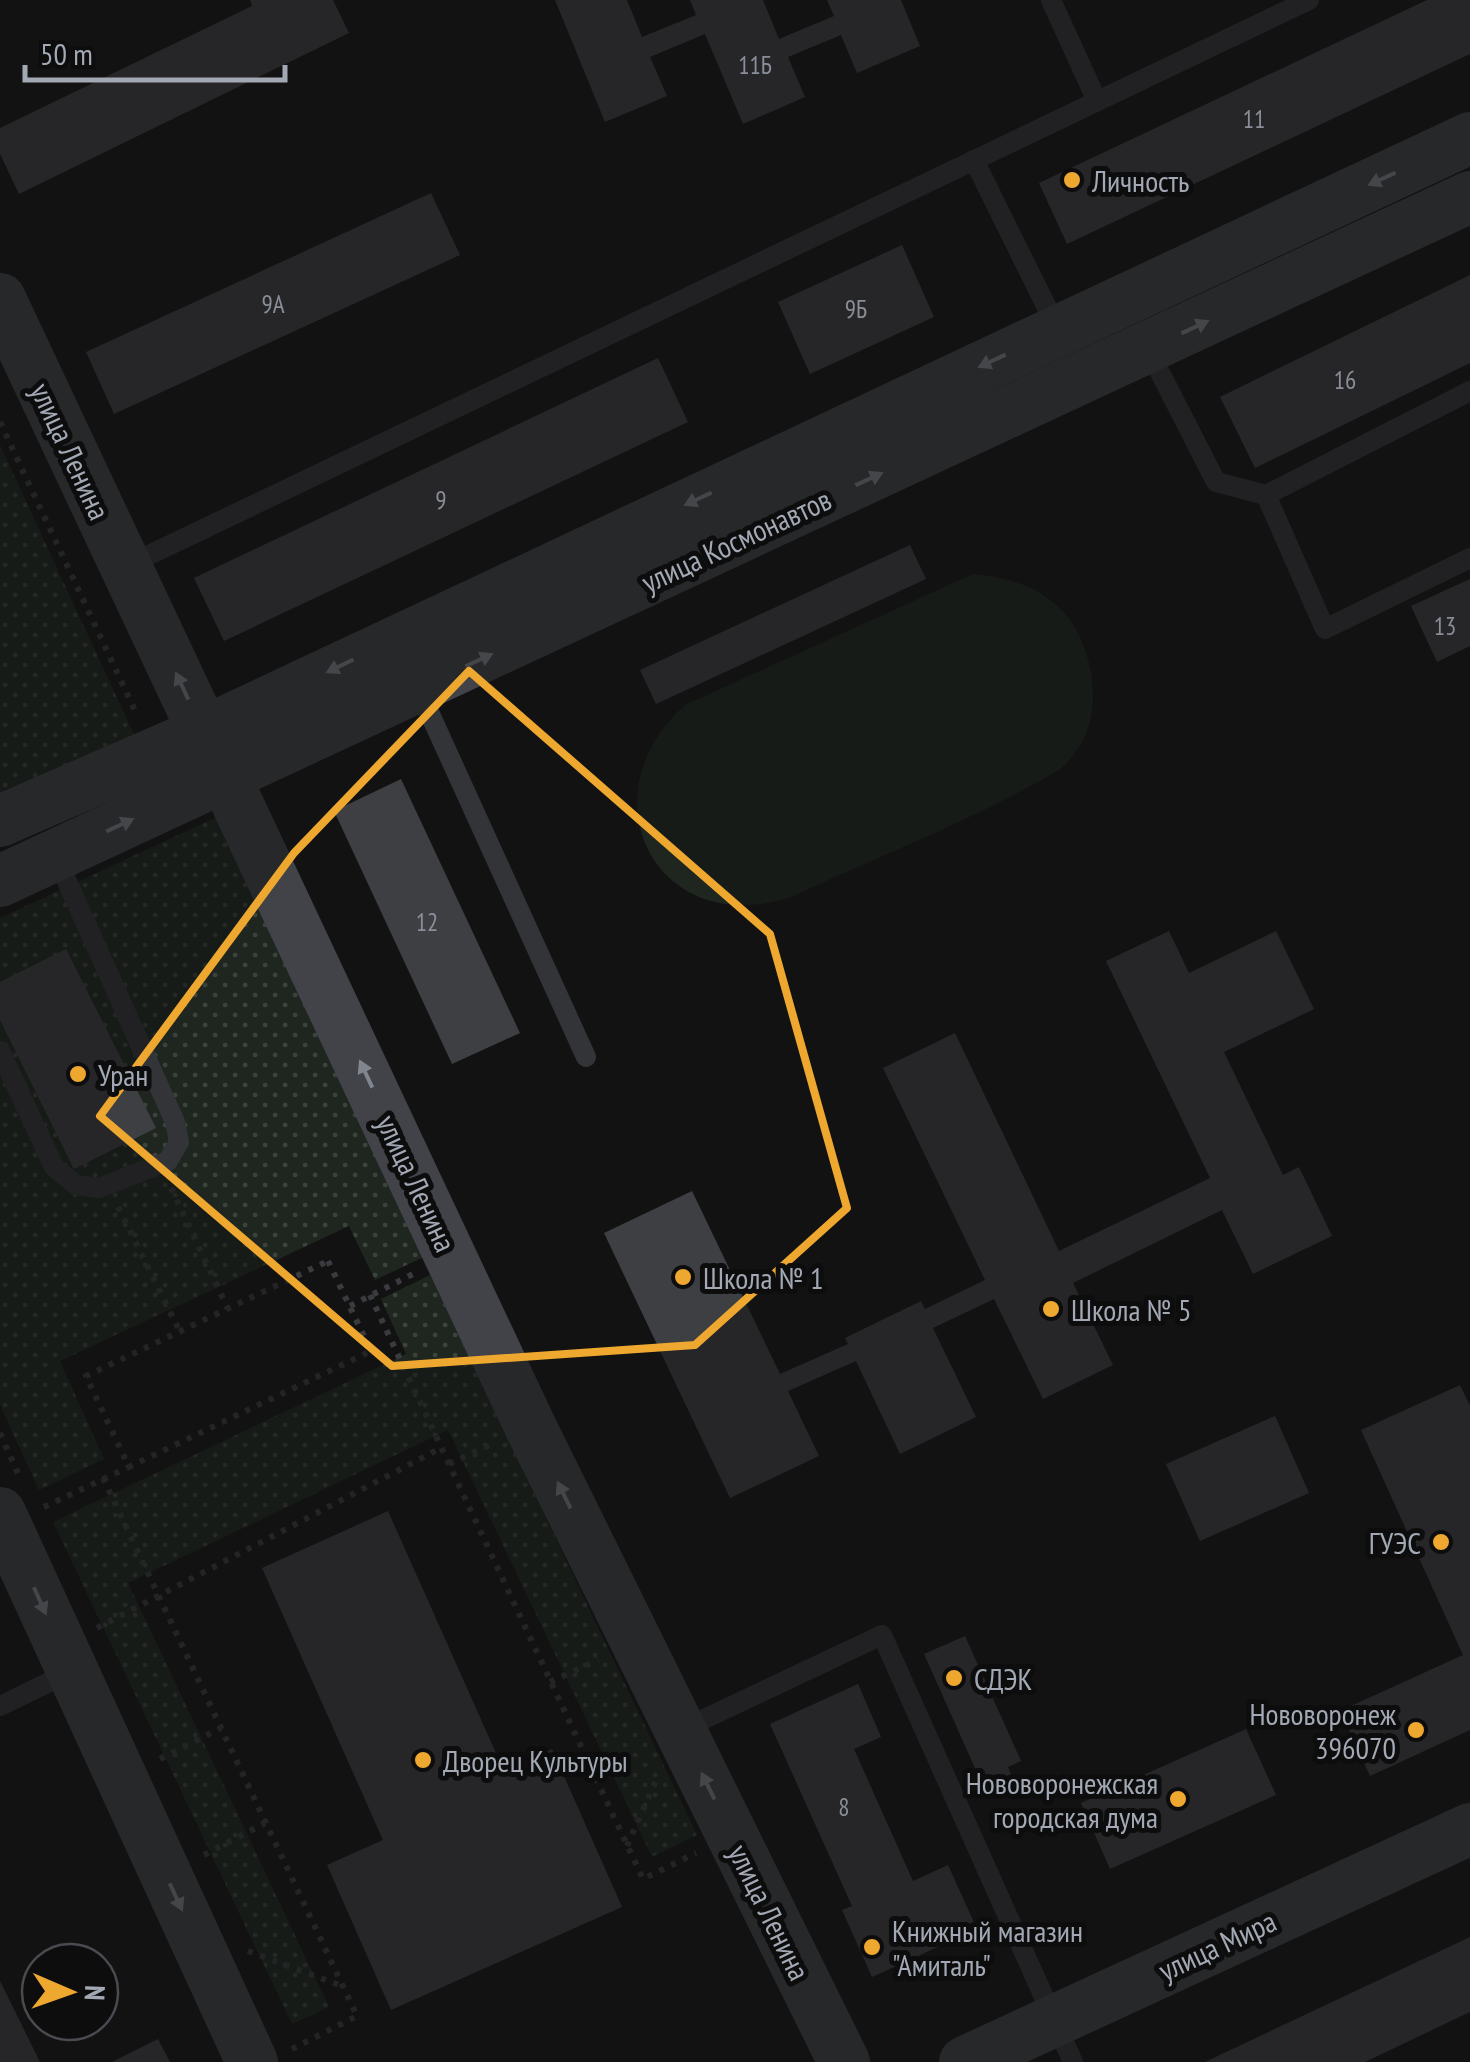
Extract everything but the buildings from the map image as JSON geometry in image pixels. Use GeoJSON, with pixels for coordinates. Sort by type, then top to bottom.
{"type":"FeatureCollection","features":[{"type":"Feature","properties":{"kind":"street","name":"улица Космонавтов"},"geometry":{"type":"LineString","coordinates":[[0,821],[204,732],[1470,138]]}},
{"type":"Feature","properties":{"kind":"street","name":"улица Космонавтов"},"geometry":{"type":"LineString","coordinates":[[0,882],[1470,197]]}},
{"type":"Feature","properties":{"kind":"street","name":"улица Ленина"},"geometry":{"type":"LineString","coordinates":[[0,299],[530,1426],[671,1748],[844,2062]]}},
{"type":"Feature","properties":{"kind":"street"},"geometry":{"type":"LineString","coordinates":[[18,1512],[270,2057]]}},
{"type":"Feature","properties":{"kind":"street","name":"улица Мира"},"geometry":{"type":"LineString","coordinates":[[966,2062],[1063,2041],[1470,1829]]}},
{"type":"Feature","properties":{"kind":"lane"},"geometry":{"type":"LineString","coordinates":[[1051,0],[1096,101]]}},
{"type":"Feature","properties":{"kind":"lane"},"geometry":{"type":"LineString","coordinates":[[126,566],[1308,0]]}},
{"type":"Feature","properties":{"kind":"lane"},"geometry":{"type":"LineString","coordinates":[[974,160],[1058,330]]}},
{"type":"Feature","properties":{"kind":"lane"},"geometry":{"type":"LineString","coordinates":[[1148,349],[1216,482],[1266,495],[1470,391]]}},
{"type":"Feature","properties":{"kind":"lane"},"geometry":{"type":"LineString","coordinates":[[1266,495],[1325,628],[1470,558]]}},
{"type":"Feature","properties":{"kind":"lane"},"geometry":{"type":"LineString","coordinates":[[418,688],[586,1057]]}},
{"type":"Feature","properties":{"kind":"lane"},"geometry":{"type":"LineString","coordinates":[[0,1051],[54,1167],[76,1186],[99,1188],[168,1161],[180,1142],[176,1122],[55,855]]}},
{"type":"Feature","properties":{"kind":"lane"},"geometry":{"type":"LineString","coordinates":[[671,1748],[882,1635],[1063,2041]]}},
{"type":"Feature","properties":{"kind":"lane"},"geometry":{"type":"LineString","coordinates":[[0,1706],[82,1651]]}},
{"type":"Feature","properties":{"kind":"path"},"geometry":{"type":"LineString","coordinates":[[1,425],[138,717]]}},
{"type":"Feature","properties":{"kind":"path"},"geometry":{"type":"LineString","coordinates":[[170,1186],[228,1309]]}},
{"type":"Feature","properties":{"kind":"path"},"geometry":{"type":"LineString","coordinates":[[120,1211],[180,1332]]}},
{"type":"Feature","properties":{"kind":"path"},"geometry":{"type":"LineString","coordinates":[[18,1512],[103,1478],[371,1351],[328,1261],[86,1376],[128,1466]]}},
{"type":"Feature","properties":{"kind":"path"},"geometry":{"type":"LineString","coordinates":[[350,1306],[420,1271]]}},
{"type":"Feature","properties":{"kind":"path"},"geometry":{"type":"LineString","coordinates":[[370,1295],[643,1879],[714,1844]]}},
{"type":"Feature","properties":{"kind":"path"},"geometry":{"type":"LineString","coordinates":[[449,1464],[501,1440]]}},
{"type":"Feature","properties":{"kind":"path"},"geometry":{"type":"LineString","coordinates":[[82,1651],[157,1593],[441,1448]]}},
{"type":"Feature","properties":{"kind":"path"},"geometry":{"type":"LineString","coordinates":[[103,1478],[357,2016],[270,2057]]}},
{"type":"Feature","properties":{"kind":"path"},"geometry":{"type":"LineString","coordinates":[[550,1682],[604,1658]]}},
{"type":"Feature","properties":{"kind":"path"},"geometry":{"type":"LineString","coordinates":[[152,1763],[221,1728]]}},
{"type":"Feature","properties":{"kind":"path"},"geometry":{"type":"LineString","coordinates":[[627,1846],[671,1748]]}},
{"type":"Feature","properties":{"kind":"path"},"geometry":{"type":"LineString","coordinates":[[197,1859],[266,1823]]}},
{"type":"Feature","properties":{"kind":"path"},"geometry":{"type":"LineString","coordinates":[[238,1947],[342,1986]]}},
{"type":"Feature","properties":{"kind":"highlighted area"},"geometry":{"type":"Polygon","coordinates":[[[469,671],[770,934],[847,1208],[695,1345],[392,1366],[100,1116],[294,853],[469,671]]]}},
{"type":"Feature","properties":{"kind":"shaded area"},"geometry":{"type":"Polygon","coordinates":[[[0,445],[138,743],[0,807],[0,445]]]}},
{"type":"Feature","properties":{"kind":"shaded area"},"geometry":{"type":"Polygon","coordinates":[[[973,574],[1007,580],[1038,592],[1064,612],[1082,642],[1090,667],[1092,708],[1086,734],[1065,765],[991,807],[791,897],[744,905],[703,898],[671,880],[649,852],[638,817],[640,780],[655,741],[685,705],[973,574]]]}},
{"type":"Feature","properties":{"kind":"shaded area"},"geometry":{"type":"Polygon","coordinates":[[[223,814],[428,1255],[375,1280],[349,1226],[60,1361],[104,1459],[39,1490],[0,1405],[0,918],[223,814]]]}},
{"type":"Feature","properties":{"kind":"shaded area"},"geometry":{"type":"Polygon","coordinates":[[[430,1275],[697,1835],[652,1857],[448,1430],[128,1583],[329,2007],[292,2024],[53,1522],[406,1354],[381,1299],[430,1275]]]}},
{"type":"Feature","properties":{"kind":"place","name":"Личность"},"geometry":{"type":"Point","coordinates":[1072,180]}},
{"type":"Feature","properties":{"kind":"place","name":"Уран"},"geometry":{"type":"Point","coordinates":[78,1074]}},
{"type":"Feature","properties":{"kind":"place","name":"Школа № 1"},"geometry":{"type":"Point","coordinates":[683,1277]}},
{"type":"Feature","properties":{"kind":"place","name":"Школа № 5"},"geometry":{"type":"Point","coordinates":[1051,1309]}},
{"type":"Feature","properties":{"kind":"place","name":"ГУЭС"},"geometry":{"type":"Point","coordinates":[1441,1542]}},
{"type":"Feature","properties":{"kind":"place","name":"СДЭК"},"geometry":{"type":"Point","coordinates":[954,1678]}},
{"type":"Feature","properties":{"kind":"place","name":"Нововоронеж 396070"},"geometry":{"type":"Point","coordinates":[1416,1730]}},
{"type":"Feature","properties":{"kind":"place","name":"Дворец Культуры"},"geometry":{"type":"Point","coordinates":[423,1760]}},
{"type":"Feature","properties":{"kind":"place","name":"Нововоронежская городская дума"},"geometry":{"type":"Point","coordinates":[1178,1799]}},
{"type":"Feature","properties":{"kind":"place","name":"Книжный магазин \"Амиталь\""},"geometry":{"type":"Point","coordinates":[872,1947]}}]}
